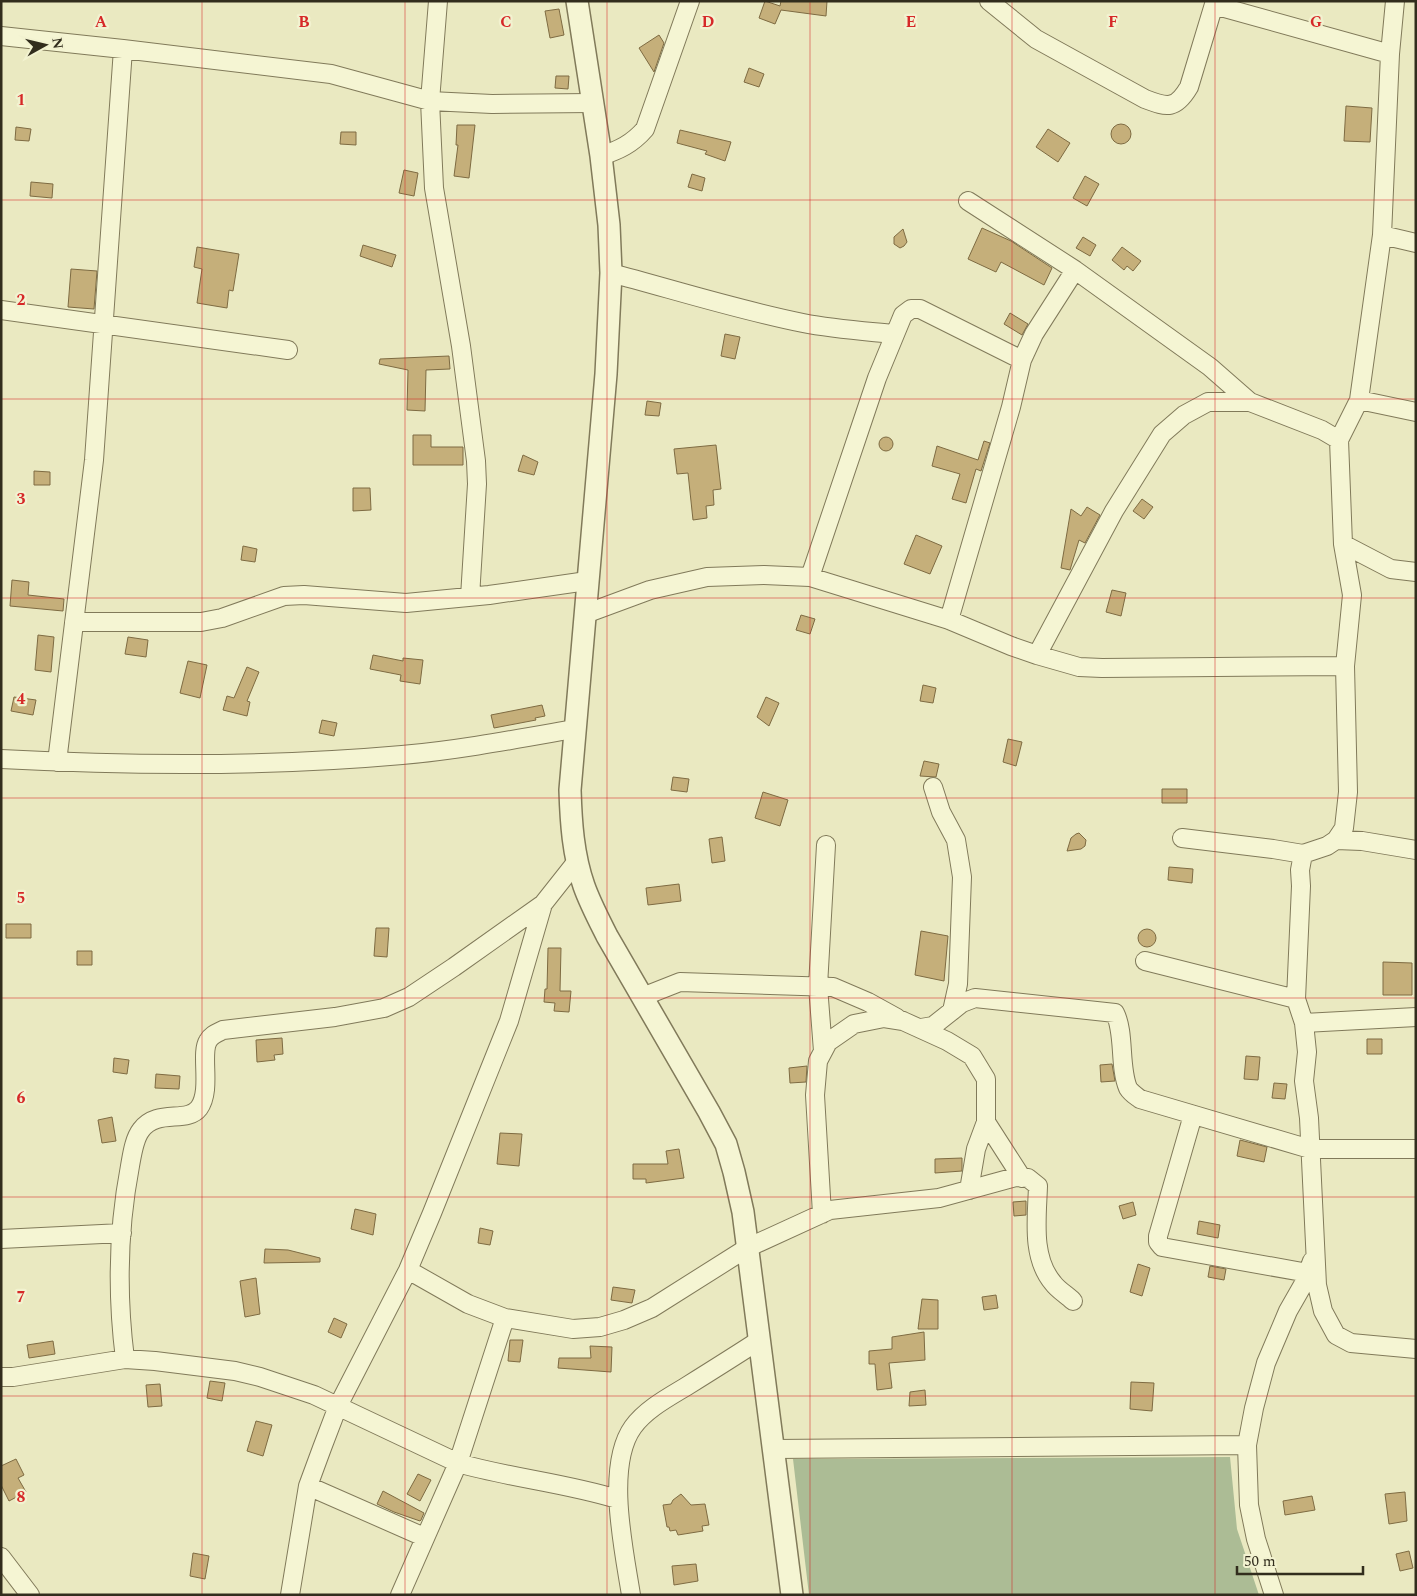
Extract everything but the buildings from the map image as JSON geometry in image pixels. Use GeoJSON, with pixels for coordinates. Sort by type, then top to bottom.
{"type":"FeatureCollection","features":[{"type":"Feature","properties":{"kind":"street"},"geometry":{"type":"LineString","coordinates":[[438,1],[430,101],[434,188],[464,366],[476,461],[477,484],[470,597]]}},
{"type":"Feature","properties":{"kind":"street"},"geometry":{"type":"LineString","coordinates":[[577,1],[601,156],[611,273],[606,374],[574,730],[570,790],[573,841],[584,886],[607,936],[726,1144],[742,1212],[792,1595]]}},
{"type":"Feature","properties":{"kind":"street"},"geometry":{"type":"LineString","coordinates":[[601,156],[623,148],[636,140],[645,129],[690,1]]}},
{"type":"Feature","properties":{"kind":"street"},"geometry":{"type":"LineString","coordinates":[[989,1],[1036,39],[1145,99],[1161,105],[1174,105],[1190,87],[1214,3],[1390,54]]}},
{"type":"Feature","properties":{"kind":"street"},"geometry":{"type":"LineString","coordinates":[[1182,838],[1304,854],[1327,846],[1336,840],[1344,828],[1348,792],[1345,666],[1352,595],[1343,544],[1339,440],[1359,400],[1382,235],[1390,54],[1395,1]]}},
{"type":"Feature","properties":{"kind":"street"},"geometry":{"type":"LineString","coordinates":[[1,36],[123,48],[331,74],[430,101],[502,104],[593,102]]}},
{"type":"Feature","properties":{"kind":"street"},"geometry":{"type":"LineString","coordinates":[[57,762],[94,460],[123,48]]}},
{"type":"Feature","properties":{"kind":"street"},"geometry":{"type":"LineString","coordinates":[[968,201],[1075,270],[1210,367],[1250,402],[1322,430],[1339,440]]}},
{"type":"Feature","properties":{"kind":"street"},"geometry":{"type":"LineString","coordinates":[[1382,235],[1416,242]]}},
{"type":"Feature","properties":{"kind":"street"},"geometry":{"type":"LineString","coordinates":[[949,620],[1011,408],[1022,360],[1034,334],[1075,270]]}},
{"type":"Feature","properties":{"kind":"street"},"geometry":{"type":"LineString","coordinates":[[611,273],[805,324],[894,334]]}},
{"type":"Feature","properties":{"kind":"street"},"geometry":{"type":"LineString","coordinates":[[810,577],[876,378],[903,314],[911,309],[920,309],[1022,360]]}},
{"type":"Feature","properties":{"kind":"street"},"geometry":{"type":"LineString","coordinates":[[1,310],[288,350]]}},
{"type":"Feature","properties":{"kind":"street"},"geometry":{"type":"LineString","coordinates":[[1359,400],[1416,412]]}},
{"type":"Feature","properties":{"kind":"street"},"geometry":{"type":"LineString","coordinates":[[1037,655],[1114,511],[1162,434],[1184,415],[1208,402],[1250,402]]}},
{"type":"Feature","properties":{"kind":"street"},"geometry":{"type":"LineString","coordinates":[[1343,544],[1391,569],[1416,578]]}},
{"type":"Feature","properties":{"kind":"street"},"geometry":{"type":"LineString","coordinates":[[1391,569],[1416,572]]}},
{"type":"Feature","properties":{"kind":"street"},"geometry":{"type":"LineString","coordinates":[[585,614],[650,590],[707,577],[764,575],[810,577],[949,620],[1011,646],[1079,667],[1345,666]]}},
{"type":"Feature","properties":{"kind":"street"},"geometry":{"type":"LineString","coordinates":[[74,622],[201,622],[222,618],[284,596],[304,595],[406,603],[470,597],[588,581]]}},
{"type":"Feature","properties":{"kind":"street"},"geometry":{"type":"LineString","coordinates":[[1,759],[186,765],[308,762],[403,755],[574,730]]}},
{"type":"Feature","properties":{"kind":"street"},"geometry":{"type":"LineString","coordinates":[[933,787],[942,812],[956,840],[962,877],[958,984],[952,1011]]}},
{"type":"Feature","properties":{"kind":"street"},"geometry":{"type":"LineString","coordinates":[[1336,840],[1362,841],[1416,850]]}},
{"type":"Feature","properties":{"kind":"street"},"geometry":{"type":"LineString","coordinates":[[823,1051],[818,986],[826,845]]}},
{"type":"Feature","properties":{"kind":"street"},"geometry":{"type":"LineString","coordinates":[[1304,854],[1300,870],[1296,999],[1304,1024],[1306,1052],[1304,1081],[1309,1118],[1314,1256],[1317,1285],[1323,1311],[1336,1335],[1351,1342],[1416,1349]]}},
{"type":"Feature","properties":{"kind":"street"},"geometry":{"type":"LineString","coordinates":[[125,1360],[121,1326],[122,1233],[125,1190],[133,1150],[140,1130],[151,1120],[163,1117],[185,1116],[198,1108],[203,1100],[206,1078],[207,1042],[213,1034],[223,1030],[335,1017],[384,1008],[409,997],[543,904],[577,861]]}},
{"type":"Feature","properties":{"kind":"street"},"geometry":{"type":"LineString","coordinates":[[290,1595],[308,1486],[338,1406],[408,1270],[432,1213],[509,1021],[543,904]]}},
{"type":"Feature","properties":{"kind":"street"},"geometry":{"type":"LineString","coordinates":[[1145,960],[1296,999]]}},
{"type":"Feature","properties":{"kind":"street"},"geometry":{"type":"LineString","coordinates":[[642,997],[680,982],[833,987],[921,1028],[972,1056],[986,1079],[986,1122],[976,1149],[968,1190]]}},
{"type":"Feature","properties":{"kind":"street"},"geometry":{"type":"LineString","coordinates":[[921,1028],[933,1026],[962,1003],[975,998],[1115,1013],[1118,1020],[1128,1088],[1140,1099],[1310,1149],[1416,1149]]}},
{"type":"Feature","properties":{"kind":"street"},"geometry":{"type":"LineString","coordinates":[[1304,1024],[1416,1017]]}},
{"type":"Feature","properties":{"kind":"street"},"geometry":{"type":"LineString","coordinates":[[822,1214],[815,1095],[818,1061],[828,1042],[854,1024],[884,1018],[903,1021]]}},
{"type":"Feature","properties":{"kind":"street"},"geometry":{"type":"LineString","coordinates":[[1193,1115],[1158,1236],[1158,1242],[1162,1247],[1308,1273]]}},
{"type":"Feature","properties":{"kind":"street"},"geometry":{"type":"LineString","coordinates":[[986,1122],[1022,1178]]}},
{"type":"Feature","properties":{"kind":"street"},"geometry":{"type":"LineString","coordinates":[[408,1270],[468,1304],[505,1318],[573,1329],[600,1327],[624,1320],[652,1308],[747,1248],[830,1210],[939,1198],[1016,1177],[1028,1178],[1038,1186],[1036,1234],[1042,1264],[1053,1284],[1073,1301]]}},
{"type":"Feature","properties":{"kind":"street"},"geometry":{"type":"LineString","coordinates":[[1,1239],[122,1233]]}},
{"type":"Feature","properties":{"kind":"street"},"geometry":{"type":"LineString","coordinates":[[1274,1595],[1256,1539],[1249,1505],[1247,1445],[1258,1390],[1266,1363],[1288,1311],[1304,1283],[1314,1256]]}},
{"type":"Feature","properties":{"kind":"street"},"geometry":{"type":"LineString","coordinates":[[400,1595],[458,1463],[505,1318]]}},
{"type":"Feature","properties":{"kind":"street"},"geometry":{"type":"LineString","coordinates":[[631,1595],[617,1499],[626,1440],[633,1427],[641,1418],[663,1401],[758,1341]]}},
{"type":"Feature","properties":{"kind":"street"},"geometry":{"type":"LineString","coordinates":[[1,1378],[125,1360],[155,1361],[235,1371],[260,1377],[314,1395],[458,1463],[586,1490],[617,1499]]}},
{"type":"Feature","properties":{"kind":"street"},"geometry":{"type":"LineString","coordinates":[[774,1449],[1247,1445]]}},
{"type":"Feature","properties":{"kind":"street"},"geometry":{"type":"LineString","coordinates":[[308,1486],[424,1537]]}},
{"type":"Feature","properties":{"kind":"street"},"geometry":{"type":"LineString","coordinates":[[1,1557],[30,1595]]}},
{"type":"Feature","properties":{"kind":"green space"},"geometry":{"type":"Polygon","coordinates":[[[1230,1457],[1237,1529],[1259,1595],[809,1595],[793,1459],[1230,1457]]]}}]}
